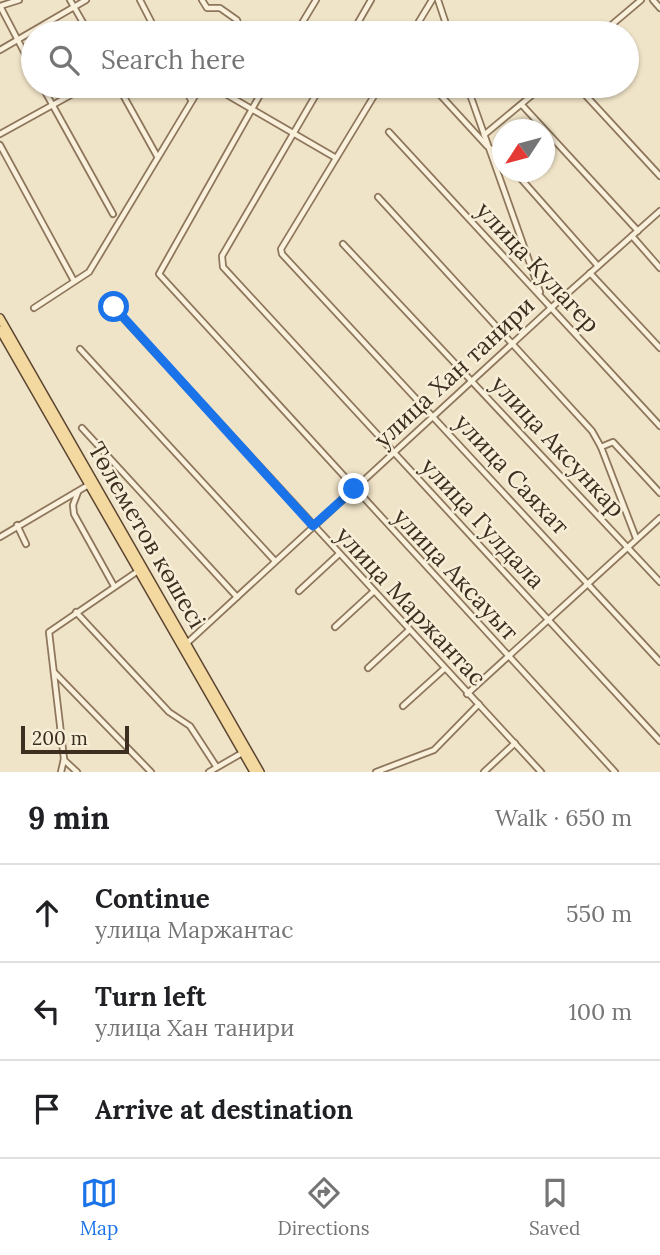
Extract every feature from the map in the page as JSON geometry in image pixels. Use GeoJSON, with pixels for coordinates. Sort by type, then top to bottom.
{"type":"FeatureCollection","features":[{"type":"Feature","properties":{"kind":"main road","name":"Төлеметов көшесі"},"geometry":{"type":"LineString","coordinates":[[0,318],[138,571],[185,645],[254,772]]}},
{"type":"Feature","properties":{"kind":"main road","name":"Төлеметов көшесі"},"geometry":{"type":"LineString","coordinates":[[0,330],[260,772]]}},
{"type":"Feature","properties":{"kind":"street"},"geometry":{"type":"LineString","coordinates":[[19,0],[0,6],[21,43]]}},
{"type":"Feature","properties":{"kind":"street"},"geometry":{"type":"LineString","coordinates":[[70,0],[82,21]]}},
{"type":"Feature","properties":{"kind":"street"},"geometry":{"type":"LineString","coordinates":[[50,21],[86,0]]}},
{"type":"Feature","properties":{"kind":"street"},"geometry":{"type":"LineString","coordinates":[[140,0],[151,21]]}},
{"type":"Feature","properties":{"kind":"street"},"geometry":{"type":"LineString","coordinates":[[202,0],[207,8],[219,8],[237,21]]}},
{"type":"Feature","properties":{"kind":"street"},"geometry":{"type":"LineString","coordinates":[[303,21],[316,0]]}},
{"type":"Feature","properties":{"kind":"street"},"geometry":{"type":"LineString","coordinates":[[359,21],[371,0]]}},
{"type":"Feature","properties":{"kind":"street"},"geometry":{"type":"LineString","coordinates":[[419,21],[432,0]]}},
{"type":"Feature","properties":{"kind":"street"},"geometry":{"type":"LineString","coordinates":[[438,0],[445,21]]}},
{"type":"Feature","properties":{"kind":"street"},"geometry":{"type":"LineString","coordinates":[[616,21],[641,0]]}},
{"type":"Feature","properties":{"kind":"street"},"geometry":{"type":"LineString","coordinates":[[653,0],[660,8]]}},
{"type":"Feature","properties":{"kind":"street"},"geometry":{"type":"LineString","coordinates":[[0,50],[19,39]]}},
{"type":"Feature","properties":{"kind":"street"},"geometry":{"type":"LineString","coordinates":[[48,98],[113,214]]}},
{"type":"Feature","properties":{"kind":"street"},"geometry":{"type":"LineString","coordinates":[[0,134],[66,98]]}},
{"type":"Feature","properties":{"kind":"street"},"geometry":{"type":"LineString","coordinates":[[125,98],[157,157]]}},
{"type":"Feature","properties":{"kind":"street"},"geometry":{"type":"LineString","coordinates":[[233,98],[336,158],[373,98]]}},
{"type":"Feature","properties":{"kind":"street"},"geometry":{"type":"LineString","coordinates":[[251,108],[257,98]]}},
{"type":"Feature","properties":{"kind":"street"},"geometry":{"type":"LineString","coordinates":[[293,133],[314,98]]}},
{"type":"Feature","properties":{"kind":"street"},"geometry":{"type":"LineString","coordinates":[[443,98],[492,150]]}},
{"type":"Feature","properties":{"kind":"street"},"geometry":{"type":"LineString","coordinates":[[471,98],[541,296]]}},
{"type":"Feature","properties":{"kind":"street"},"geometry":{"type":"LineString","coordinates":[[484,135],[530,98]]}},
{"type":"Feature","properties":{"kind":"street"},"geometry":{"type":"LineString","coordinates":[[588,98],[660,176]]}},
{"type":"Feature","properties":{"kind":"street"},"geometry":{"type":"LineString","coordinates":[[34,308],[89,272],[191,100]]}},
{"type":"Feature","properties":{"kind":"street"},"geometry":{"type":"LineString","coordinates":[[523,105],[638,231]]}},
{"type":"Feature","properties":{"kind":"street","name":"улица Аксауыт"},"geometry":{"type":"LineString","coordinates":[[251,108],[159,274],[615,772]]}},
{"type":"Feature","properties":{"kind":"street","name":"улица Кулагер"},"geometry":{"type":"LineString","coordinates":[[389,132],[660,426]]}},
{"type":"Feature","properties":{"kind":"street","name":"улица Гулдала"},"geometry":{"type":"LineString","coordinates":[[293,133],[222,256],[223,267],[660,741]]}},
{"type":"Feature","properties":{"kind":"street"},"geometry":{"type":"LineString","coordinates":[[0,145],[75,281]]}},
{"type":"Feature","properties":{"kind":"street","name":"улица Саяхат"},"geometry":{"type":"LineString","coordinates":[[336,158],[281,249],[287,260],[434,415],[660,662]]}},
{"type":"Feature","properties":{"kind":"street"},"geometry":{"type":"LineString","coordinates":[[524,182],[598,266]]}},
{"type":"Feature","properties":{"kind":"street"},"geometry":{"type":"LineString","coordinates":[[378,197],[592,431],[601,447],[636,538]]}},
{"type":"Feature","properties":{"kind":"street","name":"улица Хан танири"},"geometry":{"type":"LineString","coordinates":[[185,645],[551,307],[660,211]]}},
{"type":"Feature","properties":{"kind":"street"},"geometry":{"type":"LineString","coordinates":[[632,236],[660,268]]}},
{"type":"Feature","properties":{"kind":"street","name":"улица Аксункар"},"geometry":{"type":"LineString","coordinates":[[342,244],[660,582]]}},
{"type":"Feature","properties":{"kind":"street"},"geometry":{"type":"LineString","coordinates":[[590,273],[660,348]]}},
{"type":"Feature","properties":{"kind":"street","name":"улица Маржантас"},"geometry":{"type":"LineString","coordinates":[[114,307],[408,631],[541,772]]}},
{"type":"Feature","properties":{"kind":"street"},"geometry":{"type":"LineString","coordinates":[[80,349],[275,561]]}},
{"type":"Feature","properties":{"kind":"street"},"geometry":{"type":"LineString","coordinates":[[82,428],[237,597]]}},
{"type":"Feature","properties":{"kind":"street"},"geometry":{"type":"LineString","coordinates":[[601,447],[613,442],[660,493]]}},
{"type":"Feature","properties":{"kind":"street"},"geometry":{"type":"LineString","coordinates":[[0,537],[91,484]]}},
{"type":"Feature","properties":{"kind":"street"},"geometry":{"type":"LineString","coordinates":[[78,491],[73,505],[74,513],[114,586]]}},
{"type":"Feature","properties":{"kind":"street"},"geometry":{"type":"LineString","coordinates":[[467,694],[660,518]]}},
{"type":"Feature","properties":{"kind":"street"},"geometry":{"type":"LineString","coordinates":[[17,525],[26,544]]}},
{"type":"Feature","properties":{"kind":"street"},"geometry":{"type":"LineString","coordinates":[[299,591],[339,554]]}},
{"type":"Feature","properties":{"kind":"street"},"geometry":{"type":"LineString","coordinates":[[61,772],[64,759],[49,632],[138,571]]}},
{"type":"Feature","properties":{"kind":"street"},"geometry":{"type":"LineString","coordinates":[[335,627],[373,592]]}},
{"type":"Feature","properties":{"kind":"street"},"geometry":{"type":"LineString","coordinates":[[76,612],[169,712],[192,728],[216,766]]}},
{"type":"Feature","properties":{"kind":"street"},"geometry":{"type":"LineString","coordinates":[[368,668],[408,631]]}},
{"type":"Feature","properties":{"kind":"street"},"geometry":{"type":"LineString","coordinates":[[403,706],[444,669]]}},
{"type":"Feature","properties":{"kind":"street"},"geometry":{"type":"LineString","coordinates":[[54,672],[150,772]]}},
{"type":"Feature","properties":{"kind":"street"},"geometry":{"type":"LineString","coordinates":[[376,772],[434,750],[479,704]]}},
{"type":"Feature","properties":{"kind":"street"},"geometry":{"type":"LineString","coordinates":[[484,772],[515,743]]}},
{"type":"Feature","properties":{"kind":"street"},"geometry":{"type":"LineString","coordinates":[[209,772],[242,753]]}},
{"type":"Feature","properties":{"kind":"street"},"geometry":{"type":"LineString","coordinates":[[64,759],[77,772]]}},
{"type":"Feature","properties":{"kind":"route"},"geometry":{"type":"LineString","coordinates":[[114,307],[313,526],[354,489]]}}]}
